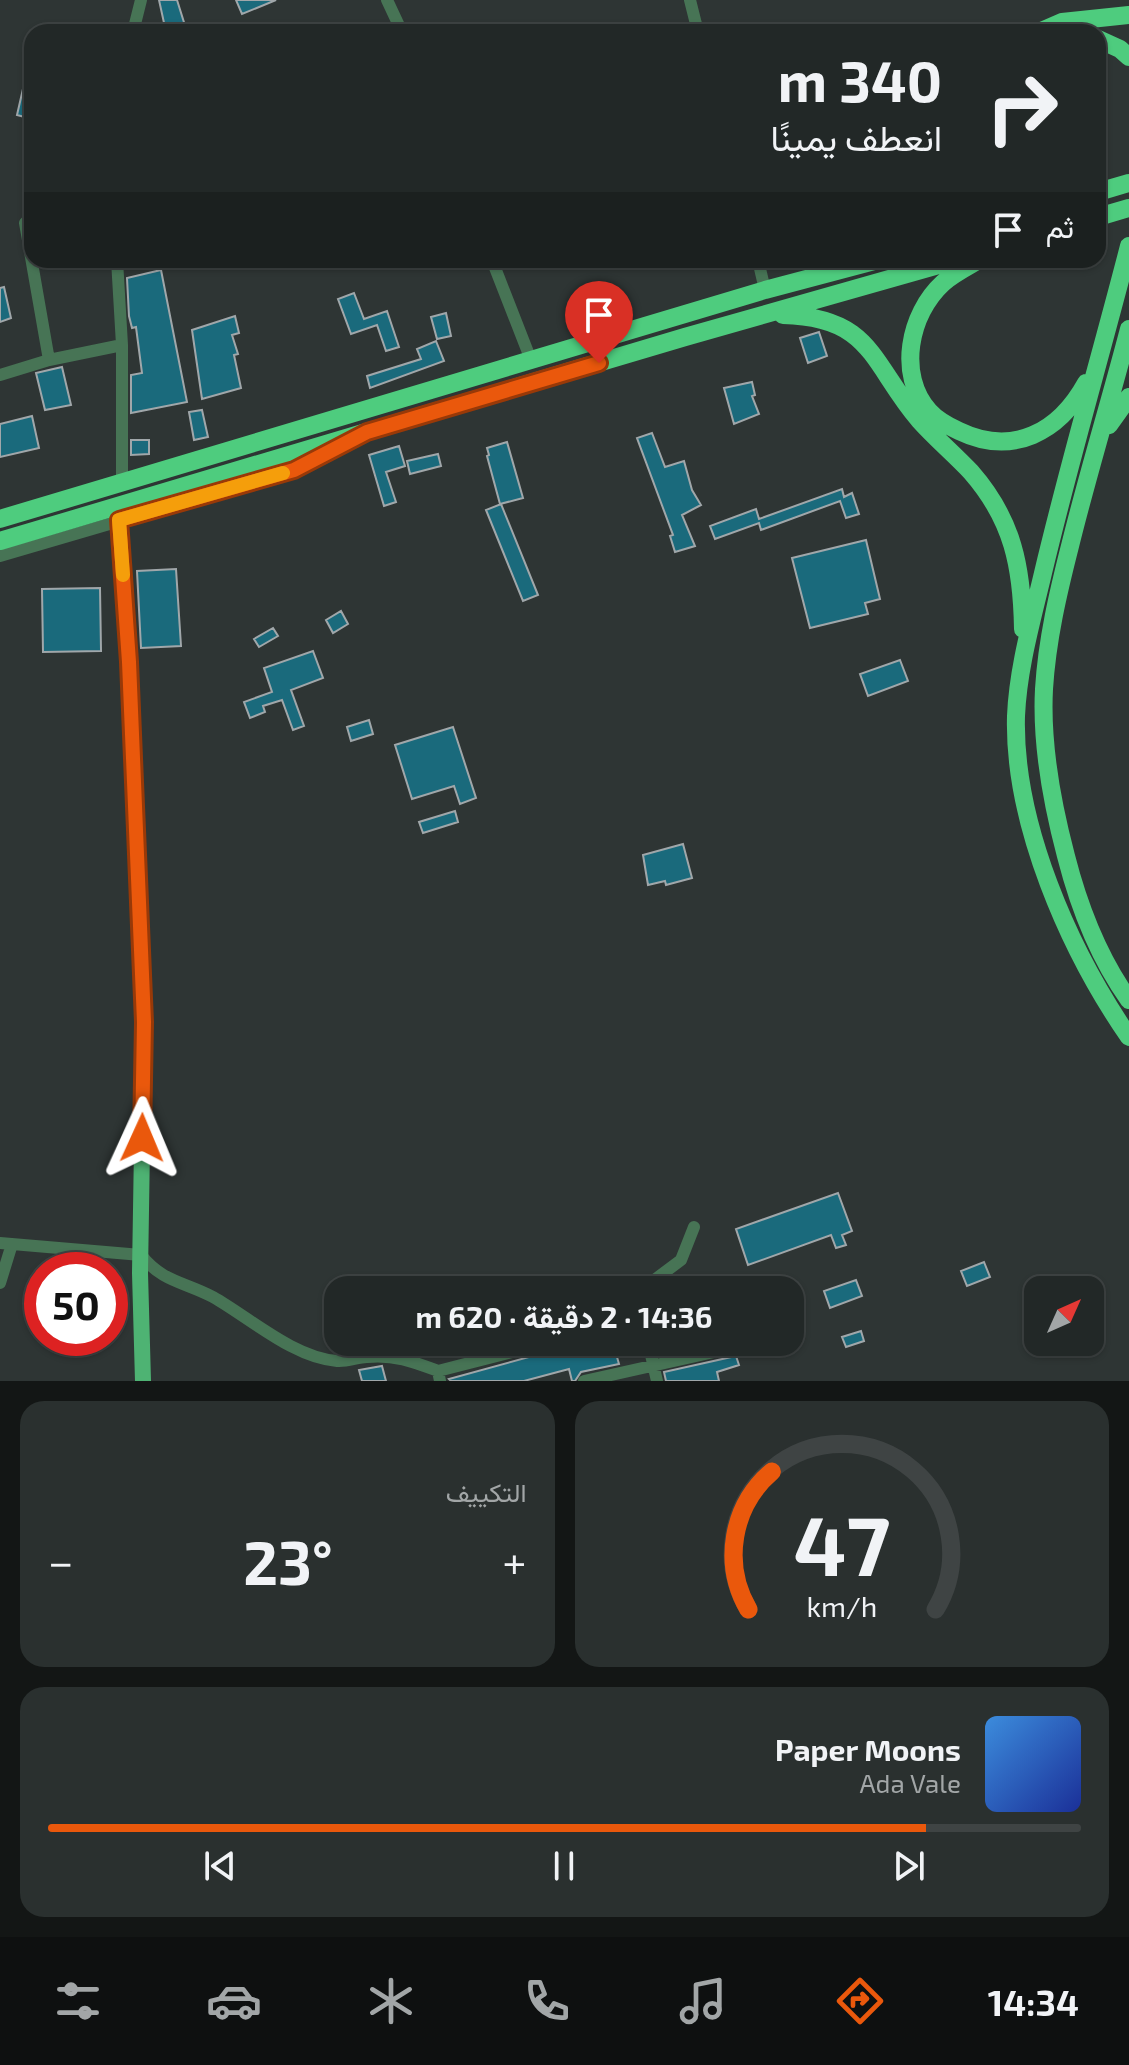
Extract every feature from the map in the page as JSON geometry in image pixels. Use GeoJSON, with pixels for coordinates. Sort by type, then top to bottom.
{"type":"FeatureCollection","features":[{"type":"Feature","properties":{"kind":"highway"},"geometry":{"type":"LineString","coordinates":[[1057,24],[1129,15]]}},
{"type":"Feature","properties":{"kind":"highway"},"geometry":{"type":"LineString","coordinates":[[1106,43],[1129,57]]}},
{"type":"Feature","properties":{"kind":"highway"},"geometry":{"type":"LineString","coordinates":[[1106,190],[1129,183]]}},
{"type":"Feature","properties":{"kind":"highway"},"geometry":{"type":"LineString","coordinates":[[1106,215],[1128,208]]}},
{"type":"Feature","properties":{"kind":"highway"},"geometry":{"type":"LineString","coordinates":[[1128,248],[1061,496],[1024,659],[1016,716],[1021,780],[1030,825],[1061,914],[1087,970],[1129,1037]]}},
{"type":"Feature","properties":{"kind":"highway"},"geometry":{"type":"LineString","coordinates":[[773,288],[824,268]]}},
{"type":"Feature","properties":{"kind":"highway"},"geometry":{"type":"LineString","coordinates":[[0,519],[848,268]]}},
{"type":"Feature","properties":{"kind":"highway"},"geometry":{"type":"LineString","coordinates":[[0,541],[928,268]]}},
{"type":"Feature","properties":{"kind":"highway"},"geometry":{"type":"LineString","coordinates":[[966,268],[943,283],[930,298],[911,345],[909,368],[916,390],[928,410],[945,425],[995,442],[1016,441],[1035,435],[1068,411],[1098,359]]}},
{"type":"Feature","properties":{"kind":"highway"},"geometry":{"type":"LineString","coordinates":[[765,315],[821,318],[856,335],[886,370],[918,419],[983,487],[1005,524],[1018,559],[1024,659]]}},
{"type":"Feature","properties":{"kind":"highway"},"geometry":{"type":"LineString","coordinates":[[1129,329],[1092,456],[1051,633],[1044,690],[1054,809],[1072,880],[1095,939],[1129,1000]]}},
{"type":"Feature","properties":{"kind":"highway"},"geometry":{"type":"LineString","coordinates":[[1092,456],[1118,409],[1129,397]]}},
{"type":"Feature","properties":{"kind":"main road"},"geometry":{"type":"LineString","coordinates":[[119,520],[129,662],[144,1022],[143,1381]]}},
{"type":"Feature","properties":{"kind":"street"},"geometry":{"type":"LineString","coordinates":[[135,24],[141,0]]}},
{"type":"Feature","properties":{"kind":"street"},"geometry":{"type":"LineString","coordinates":[[387,0],[398,24]]}},
{"type":"Feature","properties":{"kind":"street"},"geometry":{"type":"LineString","coordinates":[[690,0],[696,24]]}},
{"type":"Feature","properties":{"kind":"street"},"geometry":{"type":"LineString","coordinates":[[33,268],[49,360]]}},
{"type":"Feature","properties":{"kind":"street"},"geometry":{"type":"LineString","coordinates":[[117,268],[122,345],[122,483]]}},
{"type":"Feature","properties":{"kind":"street"},"geometry":{"type":"LineString","coordinates":[[495,268],[531,360]]}},
{"type":"Feature","properties":{"kind":"street"},"geometry":{"type":"LineString","coordinates":[[762,268],[773,288]]}},
{"type":"Feature","properties":{"kind":"street"},"geometry":{"type":"LineString","coordinates":[[0,375],[49,360],[122,345]]}},
{"type":"Feature","properties":{"kind":"street"},"geometry":{"type":"LineString","coordinates":[[0,556],[294,470],[367,432]]}},
{"type":"Feature","properties":{"kind":"street"},"geometry":{"type":"LineString","coordinates":[[660,1276],[681,1260],[694,1227]]}},
{"type":"Feature","properties":{"kind":"street"},"geometry":{"type":"LineString","coordinates":[[0,1283],[6,1244],[141,1255],[151,1268],[177,1284],[211,1296],[268,1333],[309,1353],[337,1361],[369,1356],[405,1358],[439,1376],[505,1356]]}},
{"type":"Feature","properties":{"kind":"street"},"geometry":{"type":"LineString","coordinates":[[652,1356],[657,1381]]}},
{"type":"Feature","properties":{"kind":"street"},"geometry":{"type":"LineString","coordinates":[[584,1381],[695,1356]]}},
{"type":"Feature","properties":{"kind":"building"},"geometry":{"type":"Polygon","coordinates":[[[159,0],[177,0],[184,24],[164,24],[159,0]]]}},
{"type":"Feature","properties":{"kind":"building"},"geometry":{"type":"Polygon","coordinates":[[[236,0],[276,0],[242,14],[236,0]]]}},
{"type":"Feature","properties":{"kind":"building"},"geometry":{"type":"Polygon","coordinates":[[[24,84],[24,117],[17,115],[24,84]]]}},
{"type":"Feature","properties":{"kind":"building"},"geometry":{"type":"Polygon","coordinates":[[[161,270],[187,402],[131,413],[131,375],[142,373],[136,327],[132,328],[129,316],[127,278],[161,270]]]}},
{"type":"Feature","properties":{"kind":"building"},"geometry":{"type":"Polygon","coordinates":[[[4,287],[11,318],[0,322],[0,288],[4,287]]]}},
{"type":"Feature","properties":{"kind":"building"},"geometry":{"type":"Polygon","coordinates":[[[354,293],[364,319],[387,311],[399,347],[386,351],[377,325],[351,334],[338,299],[354,293]]]}},
{"type":"Feature","properties":{"kind":"building"},"geometry":{"type":"Polygon","coordinates":[[[446,313],[451,336],[437,339],[431,317],[446,313]]]}},
{"type":"Feature","properties":{"kind":"building"},"geometry":{"type":"Polygon","coordinates":[[[235,316],[239,333],[232,335],[238,354],[234,355],[241,388],[202,399],[192,330],[235,316]]]}},
{"type":"Feature","properties":{"kind":"building"},"geometry":{"type":"Polygon","coordinates":[[[819,332],[827,356],[808,363],[800,338],[819,332]]]}},
{"type":"Feature","properties":{"kind":"building"},"geometry":{"type":"Polygon","coordinates":[[[436,341],[444,361],[370,388],[367,376],[421,359],[417,349],[436,341]]]}},
{"type":"Feature","properties":{"kind":"building"},"geometry":{"type":"Polygon","coordinates":[[[62,367],[71,405],[45,410],[36,373],[62,367]]]}},
{"type":"Feature","properties":{"kind":"building"},"geometry":{"type":"Polygon","coordinates":[[[752,382],[755,395],[752,396],[759,414],[734,424],[724,388],[752,382]]]}},
{"type":"Feature","properties":{"kind":"building"},"geometry":{"type":"Polygon","coordinates":[[[202,410],[208,437],[194,440],[189,412],[202,410]]]}},
{"type":"Feature","properties":{"kind":"building"},"geometry":{"type":"Polygon","coordinates":[[[32,416],[39,448],[0,457],[0,424],[32,416]]]}},
{"type":"Feature","properties":{"kind":"building"},"geometry":{"type":"Polygon","coordinates":[[[652,433],[665,467],[684,461],[692,490],[701,505],[682,515],[695,546],[675,552],[670,536],[673,535],[637,438],[652,433]]]}},
{"type":"Feature","properties":{"kind":"building"},"geometry":{"type":"Polygon","coordinates":[[[131,440],[149,440],[149,454],[131,455],[131,440]]]}},
{"type":"Feature","properties":{"kind":"building"},"geometry":{"type":"Polygon","coordinates":[[[507,442],[523,498],[500,504],[487,448],[507,442]]]}},
{"type":"Feature","properties":{"kind":"building"},"geometry":{"type":"Polygon","coordinates":[[[399,446],[405,466],[386,472],[396,502],[384,506],[369,455],[399,446]]]}},
{"type":"Feature","properties":{"kind":"building"},"geometry":{"type":"Polygon","coordinates":[[[438,454],[441,466],[410,474],[407,461],[438,454]]]}},
{"type":"Feature","properties":{"kind":"building"},"geometry":{"type":"Polygon","coordinates":[[[842,489],[844,497],[852,493],[859,514],[846,518],[840,501],[761,530],[759,523],[715,539],[710,526],[756,509],[759,519],[842,489]]]}},
{"type":"Feature","properties":{"kind":"building"},"geometry":{"type":"Polygon","coordinates":[[[501,504],[538,595],[523,601],[486,510],[501,504]]]}},
{"type":"Feature","properties":{"kind":"building"},"geometry":{"type":"Polygon","coordinates":[[[866,540],[880,599],[865,603],[868,614],[810,628],[792,558],[866,540]]]}},
{"type":"Feature","properties":{"kind":"building"},"geometry":{"type":"Polygon","coordinates":[[[176,569],[181,646],[141,648],[137,571],[176,569]]]}},
{"type":"Feature","properties":{"kind":"building"},"geometry":{"type":"Polygon","coordinates":[[[100,588],[101,651],[43,652],[42,589],[100,588]]]}},
{"type":"Feature","properties":{"kind":"building"},"geometry":{"type":"Polygon","coordinates":[[[341,611],[348,624],[333,633],[326,620],[341,611]]]}},
{"type":"Feature","properties":{"kind":"building"},"geometry":{"type":"Polygon","coordinates":[[[273,628],[278,636],[259,647],[254,639],[273,628]]]}},
{"type":"Feature","properties":{"kind":"building"},"geometry":{"type":"Polygon","coordinates":[[[313,651],[323,678],[291,690],[304,726],[293,730],[282,700],[263,706],[265,712],[250,718],[244,702],[272,692],[264,668],[313,651]]]}},
{"type":"Feature","properties":{"kind":"building"},"geometry":{"type":"Polygon","coordinates":[[[900,660],[908,681],[868,696],[860,674],[900,660]]]}},
{"type":"Feature","properties":{"kind":"building"},"geometry":{"type":"Polygon","coordinates":[[[369,720],[373,734],[351,741],[347,727],[369,720]]]}},
{"type":"Feature","properties":{"kind":"building"},"geometry":{"type":"Polygon","coordinates":[[[453,727],[476,798],[460,804],[454,786],[412,799],[395,745],[453,727]]]}},
{"type":"Feature","properties":{"kind":"building"},"geometry":{"type":"Polygon","coordinates":[[[455,811],[458,822],[423,833],[419,822],[455,811]]]}},
{"type":"Feature","properties":{"kind":"building"},"geometry":{"type":"Polygon","coordinates":[[[683,844],[692,878],[666,885],[665,881],[648,885],[643,855],[683,844]]]}},
{"type":"Feature","properties":{"kind":"building"},"geometry":{"type":"Polygon","coordinates":[[[838,1193],[852,1231],[842,1235],[846,1245],[836,1248],[831,1235],[748,1265],[736,1229],[838,1193]]]}},
{"type":"Feature","properties":{"kind":"building"},"geometry":{"type":"Polygon","coordinates":[[[984,1262],[990,1277],[967,1286],[961,1271],[984,1262]]]}},
{"type":"Feature","properties":{"kind":"building"},"geometry":{"type":"Polygon","coordinates":[[[856,1280],[862,1296],[830,1308],[824,1291],[856,1280]]]}},
{"type":"Feature","properties":{"kind":"building"},"geometry":{"type":"Polygon","coordinates":[[[861,1331],[864,1341],[846,1347],[842,1337],[861,1331]]]}},
{"type":"Feature","properties":{"kind":"building"},"geometry":{"type":"Polygon","coordinates":[[[532,1356],[619,1356],[619,1364],[581,1372],[575,1381],[572,1381],[569,1369],[524,1381],[449,1379],[532,1356]]]}},
{"type":"Feature","properties":{"kind":"building"},"geometry":{"type":"Polygon","coordinates":[[[736,1356],[739,1365],[717,1372],[719,1381],[666,1381],[664,1372],[736,1356]]]}},
{"type":"Feature","properties":{"kind":"building"},"geometry":{"type":"Polygon","coordinates":[[[382,1366],[386,1381],[362,1381],[359,1370],[382,1366]]]}},
{"type":"Feature","properties":{"kind":"slow traffic"},"geometry":{"type":"LineString","coordinates":[[123,575],[119,520],[283,473]]}},
{"type":"Feature","properties":{"kind":"route"},"geometry":{"type":"LineString","coordinates":[[142,1138],[144,1022],[129,662],[119,520],[294,470],[367,432],[599,363]]}}]}
